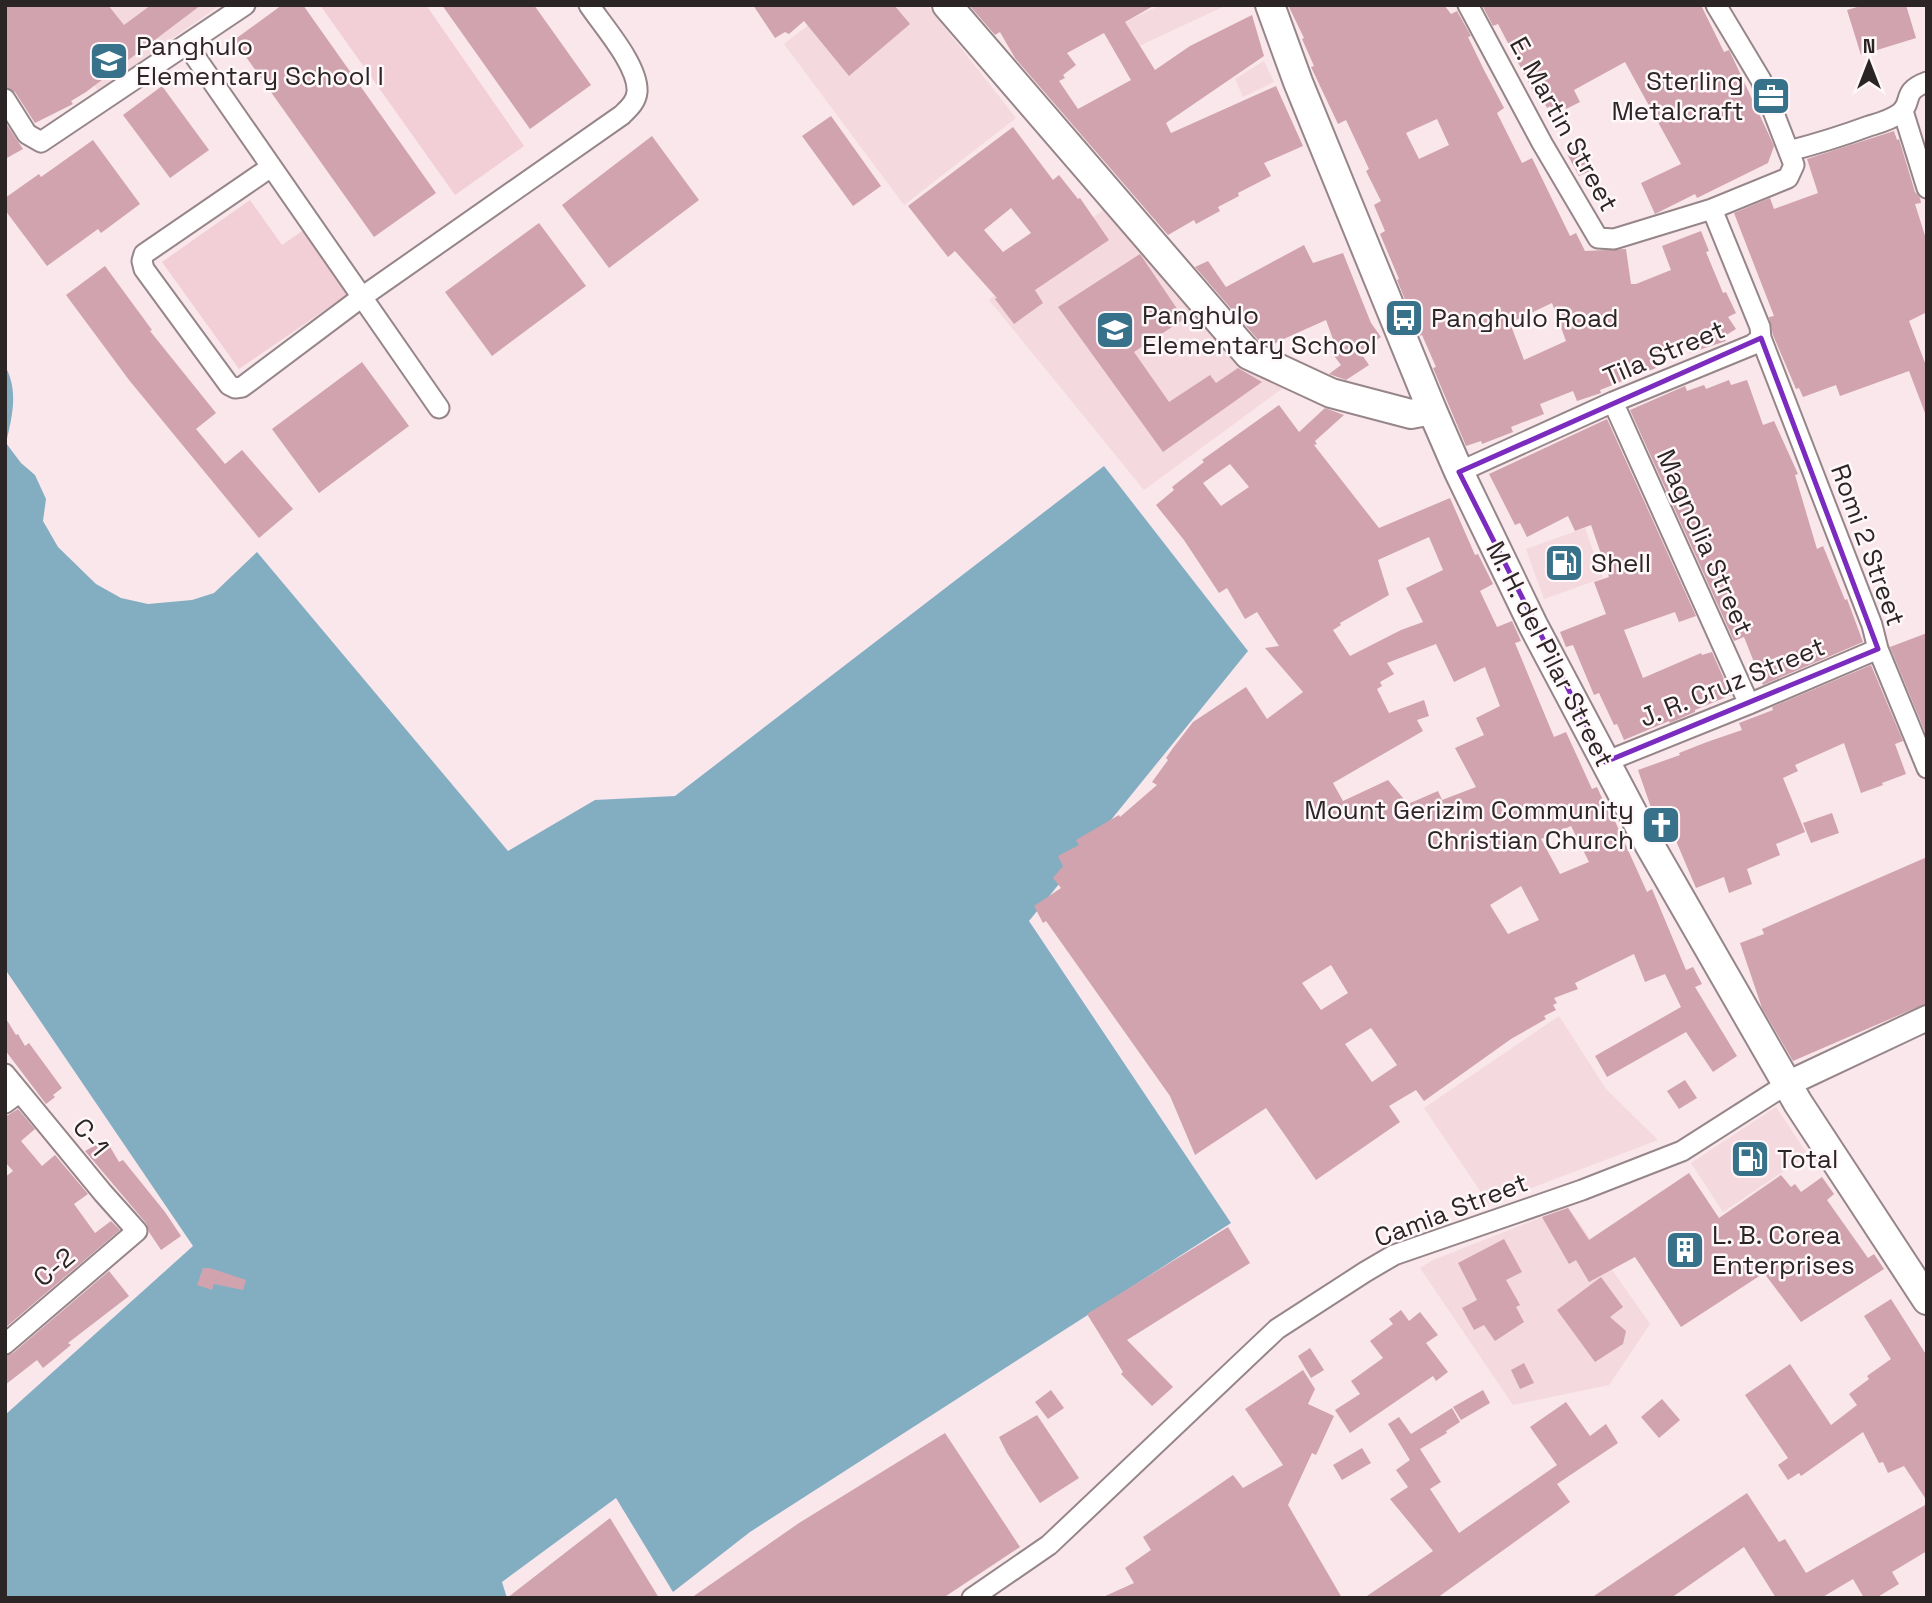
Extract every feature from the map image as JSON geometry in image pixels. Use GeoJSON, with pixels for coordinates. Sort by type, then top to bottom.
{"type":"FeatureCollection","features":[{"type":"Feature","properties":{"kind":"main road"},"geometry":{"type":"LineString","coordinates":[[947,5],[1249,355],[1331,393],[1410,414],[1432,410]]}},
{"type":"Feature","properties":{"kind":"main road","name":"M. H. del Pilar Street"},"geometry":{"type":"LineString","coordinates":[[1270,5],[1298,82],[1432,410],[1533,625],[1649,844],[1787,1083],[1927,1300]]}},
{"type":"Feature","properties":{"kind":"street"},"geometry":{"type":"LineString","coordinates":[[5,99],[27,134],[41,142],[245,5]]}},
{"type":"Feature","properties":{"kind":"street"},"geometry":{"type":"LineString","coordinates":[[271,167],[144,254],[142,261],[144,269],[229,384],[235,388],[242,387],[632,105],[637,91],[634,73],[589,5]]}},
{"type":"Feature","properties":{"kind":"street","name":"E. Martin Street"},"geometry":{"type":"LineString","coordinates":[[1468,5],[1542,143],[1598,238],[1614,239],[1712,209]]}},
{"type":"Feature","properties":{"kind":"street"},"geometry":{"type":"LineString","coordinates":[[1712,209],[1788,178],[1794,166],[1761,80],[1716,5]]}},
{"type":"Feature","properties":{"kind":"street"},"geometry":{"type":"LineString","coordinates":[[187,45],[439,408]]}},
{"type":"Feature","properties":{"kind":"street"},"geometry":{"type":"LineString","coordinates":[[1927,82],[1909,92],[1903,111],[1927,188]]}},
{"type":"Feature","properties":{"kind":"street"},"geometry":{"type":"LineString","coordinates":[[1789,151],[1892,118],[1903,111]]}},
{"type":"Feature","properties":{"kind":"street","name":"Tila Street"},"geometry":{"type":"LineString","coordinates":[[1459,472],[1614,402],[1752,345],[1761,338],[1760,327],[1712,209]]}},
{"type":"Feature","properties":{"kind":"street","name":"Romi 2 Street"},"geometry":{"type":"LineString","coordinates":[[1761,338],[1878,649],[1927,768]]}},
{"type":"Feature","properties":{"kind":"street","name":"Magnolia Street"},"geometry":{"type":"LineString","coordinates":[[1614,402],[1749,704]]}},
{"type":"Feature","properties":{"kind":"street","name":"J. R. Cruz Street"},"geometry":{"type":"LineString","coordinates":[[1605,762],[1878,649]]}},
{"type":"Feature","properties":{"kind":"street"},"geometry":{"type":"LineString","coordinates":[[1787,1083],[1927,1018]]}},
{"type":"Feature","properties":{"kind":"street","name":"C-1"},"geometry":{"type":"LineString","coordinates":[[5,1074],[13,1097],[137,1231]]}},
{"type":"Feature","properties":{"kind":"street","name":"Camia Street"},"geometry":{"type":"LineString","coordinates":[[972,1598],[1049,1545],[1277,1329],[1365,1272],[1394,1255],[1582,1190],[1682,1151],[1787,1083]]}},
{"type":"Feature","properties":{"kind":"street","name":"C-2"},"geometry":{"type":"LineString","coordinates":[[5,1344],[137,1231]]}},
{"type":"Feature","properties":{"kind":"highlighted area"},"geometry":{"type":"Polygon","coordinates":[[[1761,338],[1878,649],[1605,762],[1459,472],[1761,338]]]}},
{"type":"Feature","properties":{"kind":"shaded area","name":"Panghulo Elementary School I"},"geometry":{"type":"Polygon","coordinates":[[[38,5],[216,5],[217,7],[98,91],[38,5]]]}},
{"type":"Feature","properties":{"kind":"shaded area"},"geometry":{"type":"Polygon","coordinates":[[[320,5],[426,5],[524,146],[455,195],[320,5]]]}},
{"type":"Feature","properties":{"kind":"shaded area"},"geometry":{"type":"Polygon","coordinates":[[[834,5],[927,5],[1016,118],[904,205],[784,44],[834,5]]]}},
{"type":"Feature","properties":{"kind":"shaded area"},"geometry":{"type":"Polygon","coordinates":[[[1161,5],[1227,5],[1137,47],[1125,22],[1161,5]]]}},
{"type":"Feature","properties":{"kind":"shaded area"},"geometry":{"type":"Polygon","coordinates":[[[1264,61],[1274,82],[1243,97],[1235,79],[1264,61]]]}},
{"type":"Feature","properties":{"kind":"shaded area"},"geometry":{"type":"Polygon","coordinates":[[[250,200],[282,245],[308,227],[351,292],[239,369],[162,262],[250,200]]]}},
{"type":"Feature","properties":{"kind":"shaded area","name":"Panghulo Elementary School"},"geometry":{"type":"Polygon","coordinates":[[[1113,202],[1287,385],[1144,490],[989,300],[1113,202]]]}},
{"type":"Feature","properties":{"kind":"shaded area","name":"Shell"},"geometry":{"type":"Polygon","coordinates":[[[1585,528],[1603,578],[1544,599],[1526,549],[1585,528]]]}},
{"type":"Feature","properties":{"kind":"shaded area"},"geometry":{"type":"Polygon","coordinates":[[[1559,1016],[1606,1089],[1658,1140],[1489,1204],[1424,1108],[1559,1016]]]}},
{"type":"Feature","properties":{"kind":"shaded area","name":"Total"},"geometry":{"type":"Polygon","coordinates":[[[1776,1107],[1808,1155],[1723,1212],[1691,1163],[1776,1107]]]}},
{"type":"Feature","properties":{"kind":"shaded area"},"geometry":{"type":"Polygon","coordinates":[[[1568,1207],[1650,1324],[1609,1385],[1513,1405],[1420,1268],[1433,1260],[1568,1207]]]}},
{"type":"Feature","properties":{"kind":"water"},"geometry":{"type":"Polygon","coordinates":[[[5,366],[13,394],[6,443],[21,463],[35,475],[46,499],[43,521],[58,547],[96,584],[121,598],[148,604],[192,600],[214,593],[257,552],[508,851],[595,800],[675,796],[1104,466],[1248,651],[1029,921],[1231,1223],[750,1532],[673,1592],[616,1498],[502,1582],[507,1598],[5,1598],[5,1415],[193,1246],[5,969],[5,366]]]}},
{"type":"Feature","properties":{"kind":"building"},"geometry":{"type":"Polygon","coordinates":[[[5,5],[108,5],[124,25],[151,5],[201,5],[71,101],[73,104],[35,123],[15,92],[5,87],[5,5]]]}},
{"type":"Feature","properties":{"kind":"building"},"geometry":{"type":"Polygon","coordinates":[[[282,5],[303,5],[436,193],[374,237],[234,40],[282,5]]]}},
{"type":"Feature","properties":{"kind":"building"},"geometry":{"type":"Polygon","coordinates":[[[442,5],[534,5],[591,85],[530,129],[442,5]]]}},
{"type":"Feature","properties":{"kind":"building"},"geometry":{"type":"Polygon","coordinates":[[[753,5],[894,5],[910,24],[849,76],[804,21],[789,34],[785,32],[775,38],[753,5]]]}},
{"type":"Feature","properties":{"kind":"building"},"geometry":{"type":"Polygon","coordinates":[[[969,5],[1155,5],[1125,22],[1155,70],[1190,46],[1252,15],[1264,56],[1166,123],[1171,133],[1276,86],[1303,146],[1264,163],[1271,176],[1238,193],[1239,196],[1218,207],[1220,211],[1196,224],[1194,220],[1168,235],[1015,58],[1000,32],[995,35],[969,5]],[[1104,33],[1067,53],[1076,65],[1059,81],[1078,109],[1131,80],[1104,33]]]}},
{"type":"Feature","properties":{"kind":"building"},"geometry":{"type":"Polygon","coordinates":[[[1288,5],[1444,5],[1451,14],[1457,11],[1504,108],[1497,113],[1522,163],[1532,158],[1570,236],[1576,233],[1585,251],[1626,249],[1631,284],[1636,284],[1671,270],[1662,246],[1701,231],[1709,251],[1706,252],[1723,293],[1726,292],[1736,313],[1728,317],[1736,329],[1723,337],[1726,341],[1690,353],[1686,343],[1651,356],[1656,368],[1600,390],[1601,393],[1577,401],[1573,391],[1540,404],[1544,414],[1511,427],[1513,432],[1482,444],[1481,441],[1466,446],[1380,234],[1385,231],[1374,205],[1381,201],[1366,171],[1369,169],[1346,120],[1338,124],[1311,67],[1314,66],[1302,39],[1304,38],[1288,5]],[[1437,119],[1406,133],[1419,159],[1449,145],[1437,119]],[[1552,303],[1510,323],[1524,360],[1566,341],[1552,303]]]}},
{"type":"Feature","properties":{"kind":"building"},"geometry":{"type":"Polygon","coordinates":[[[1482,5],[1701,5],[1724,52],[1729,50],[1774,146],[1768,163],[1697,198],[1695,194],[1655,214],[1641,183],[1681,164],[1625,62],[1574,90],[1580,102],[1566,109],[1564,104],[1552,110],[1550,106],[1547,108],[1540,93],[1535,95],[1498,24],[1493,26],[1482,5]]]}},
{"type":"Feature","properties":{"kind":"building"},"geometry":{"type":"Polygon","coordinates":[[[1864,5],[1906,5],[1916,38],[1861,55],[1847,10],[1864,5]]]}},
{"type":"Feature","properties":{"kind":"building"},"geometry":{"type":"Polygon","coordinates":[[[162,86],[209,150],[170,178],[123,115],[162,86]]]}},
{"type":"Feature","properties":{"kind":"building"},"geometry":{"type":"Polygon","coordinates":[[[831,116],[881,186],[853,206],[802,136],[831,116]]]}},
{"type":"Feature","properties":{"kind":"building"},"geometry":{"type":"Polygon","coordinates":[[[5,122],[23,149],[5,159],[5,122]]]}},
{"type":"Feature","properties":{"kind":"building"},"geometry":{"type":"Polygon","coordinates":[[[1013,127],[1053,180],[1059,175],[1078,199],[1080,198],[1109,240],[1035,290],[1043,303],[1014,324],[995,299],[997,298],[955,251],[948,257],[908,206],[1013,127]],[[1011,208],[984,230],[1003,252],[1031,233],[1011,208]]]}},
{"type":"Feature","properties":{"kind":"building"},"geometry":{"type":"Polygon","coordinates":[[[1894,131],[1897,140],[1899,139],[1915,192],[1920,198],[1921,203],[1915,204],[1927,242],[1927,312],[1909,321],[1927,368],[1925,413],[1909,371],[1840,396],[1836,385],[1803,397],[1799,388],[1796,389],[1773,335],[1769,317],[1774,316],[1734,213],[1770,198],[1774,209],[1818,193],[1807,159],[1894,131]]]}},
{"type":"Feature","properties":{"kind":"building"},"geometry":{"type":"Polygon","coordinates":[[[652,136],[699,200],[609,268],[562,205],[652,136]]]}},
{"type":"Feature","properties":{"kind":"building"},"geometry":{"type":"Polygon","coordinates":[[[93,140],[140,204],[101,233],[98,229],[47,266],[5,210],[5,198],[39,174],[41,177],[93,140]]]}},
{"type":"Feature","properties":{"kind":"building"},"geometry":{"type":"Polygon","coordinates":[[[1580,144],[1594,169],[1579,176],[1566,152],[1580,144]]]}},
{"type":"Feature","properties":{"kind":"building"},"geometry":{"type":"Polygon","coordinates":[[[539,223],[586,286],[492,356],[445,292],[539,223]]]}},
{"type":"Feature","properties":{"kind":"building"},"geometry":{"type":"Polygon","coordinates":[[[1304,245],[1313,263],[1343,253],[1371,323],[1381,337],[1360,352],[1369,365],[1346,380],[1329,374],[1341,365],[1332,353],[1337,350],[1326,320],[1271,347],[1259,341],[1195,267],[1208,261],[1226,287],[1304,245]]]}},
{"type":"Feature","properties":{"kind":"building"},"geometry":{"type":"Polygon","coordinates":[[[1140,254],[1184,319],[1134,352],[1169,402],[1210,375],[1216,383],[1238,368],[1262,382],[1163,452],[1058,307],[1140,254]]]}},
{"type":"Feature","properties":{"kind":"building"},"geometry":{"type":"Polygon","coordinates":[[[105,266],[152,330],[150,331],[216,413],[196,429],[225,464],[242,450],[293,509],[259,538],[129,380],[66,295],[105,266]]]}},
{"type":"Feature","properties":{"kind":"building"},"geometry":{"type":"Polygon","coordinates":[[[362,362],[409,426],[319,493],[272,429],[362,362]]]}},
{"type":"Feature","properties":{"kind":"building"},"geometry":{"type":"Polygon","coordinates":[[[1729,380],[1731,385],[1747,380],[1763,425],[1774,421],[1798,474],[1795,475],[1817,549],[1823,546],[1863,642],[1763,685],[1744,637],[1734,641],[1630,410],[1685,386],[1687,391],[1704,385],[1706,389],[1729,380]]]}},
{"type":"Feature","properties":{"kind":"building"},"geometry":{"type":"Polygon","coordinates":[[[1279,405],[1299,432],[1325,408],[1344,415],[1315,441],[1317,444],[1314,445],[1379,528],[1450,498],[1475,555],[1478,554],[1493,584],[1480,591],[1497,627],[1512,621],[1521,641],[1515,643],[1554,737],[1566,732],[1592,789],[1597,787],[1614,819],[1647,892],[1652,889],[1686,970],[1693,967],[1702,984],[1695,987],[1737,1056],[1713,1072],[1686,1032],[1607,1077],[1595,1056],[1681,1007],[1665,974],[1645,982],[1634,954],[1575,983],[1578,989],[1554,998],[1557,1003],[1553,1005],[1556,1010],[1544,1016],[1546,1019],[1511,1039],[1424,1101],[1416,1090],[1389,1106],[1400,1122],[1316,1180],[1266,1108],[1195,1155],[1170,1096],[1046,921],[1043,923],[1034,906],[1061,888],[1053,878],[1063,866],[1058,856],[1079,845],[1076,840],[1119,815],[1120,817],[1157,785],[1152,782],[1193,722],[1246,687],[1267,719],[1303,692],[1265,648],[1279,646],[1257,612],[1245,619],[1227,588],[1219,593],[1184,540],[1156,505],[1174,490],[1172,487],[1204,462],[1202,460],[1279,405]],[[1230,464],[1203,483],[1221,506],[1249,487],[1230,464]],[[1429,537],[1378,560],[1389,595],[1340,623],[1341,625],[1333,630],[1350,656],[1423,622],[1406,588],[1443,570],[1429,537]],[[1436,644],[1387,663],[1394,674],[1380,682],[1382,686],[1377,689],[1389,713],[1424,700],[1429,716],[1417,720],[1423,731],[1333,783],[1343,801],[1388,780],[1408,804],[1438,791],[1442,800],[1476,787],[1455,748],[1484,735],[1476,718],[1500,706],[1485,667],[1454,682],[1436,644]],[[1571,826],[1541,839],[1560,874],[1589,862],[1571,826]],[[1521,886],[1490,905],[1508,934],[1539,920],[1521,886]],[[1331,965],[1302,983],[1321,1010],[1348,993],[1331,965]],[[1371,1028],[1345,1044],[1372,1082],[1397,1065],[1371,1028]]]}},
{"type":"Feature","properties":{"kind":"building"},"geometry":{"type":"Polygon","coordinates":[[[1607,419],[1696,616],[1679,622],[1675,612],[1624,630],[1643,678],[1701,653],[1712,652],[1731,695],[1670,723],[1669,721],[1624,740],[1599,693],[1594,695],[1573,645],[1566,647],[1560,632],[1606,614],[1594,582],[1609,577],[1591,525],[1575,531],[1568,516],[1527,537],[1520,523],[1515,525],[1489,474],[1607,419]]]}},
{"type":"Feature","properties":{"kind":"building"},"geometry":{"type":"Polygon","coordinates":[[[1927,633],[1927,732],[1925,732],[1890,647],[1927,633]]]}},
{"type":"Feature","properties":{"kind":"building"},"geometry":{"type":"Polygon","coordinates":[[[1871,665],[1903,741],[1895,744],[1906,774],[1861,793],[1844,743],[1795,765],[1798,771],[1783,778],[1805,832],[1776,844],[1780,855],[1747,869],[1752,884],[1729,893],[1724,877],[1696,888],[1671,829],[1662,832],[1656,822],[1638,770],[1742,730],[1739,723],[1871,665]]]}},
{"type":"Feature","properties":{"kind":"building"},"geometry":{"type":"Polygon","coordinates":[[[1832,813],[1839,833],[1811,843],[1803,823],[1832,813]]]}},
{"type":"Feature","properties":{"kind":"building"},"geometry":{"type":"Polygon","coordinates":[[[1927,857],[1927,1003],[1793,1061],[1762,1008],[1740,943],[1764,934],[1762,929],[1927,857]]]}},
{"type":"Feature","properties":{"kind":"building"},"geometry":{"type":"Polygon","coordinates":[[[5,1017],[16,1035],[18,1034],[25,1046],[29,1043],[62,1088],[46,1104],[5,1050],[5,1017]]]}},
{"type":"Feature","properties":{"kind":"building"},"geometry":{"type":"Polygon","coordinates":[[[1685,1080],[1697,1098],[1679,1109],[1667,1091],[1685,1080]]]}},
{"type":"Feature","properties":{"kind":"building"},"geometry":{"type":"Polygon","coordinates":[[[18,1109],[35,1129],[21,1141],[42,1166],[55,1155],[88,1194],[74,1204],[95,1233],[111,1221],[120,1230],[5,1328],[5,1177],[13,1171],[5,1162],[5,1117],[18,1109]]]}},
{"type":"Feature","properties":{"kind":"building"},"geometry":{"type":"Polygon","coordinates":[[[96,1145],[100,1151],[109,1145],[119,1162],[123,1160],[181,1236],[161,1250],[146,1223],[85,1151],[96,1145]]]}},
{"type":"Feature","properties":{"kind":"building"},"geometry":{"type":"Polygon","coordinates":[[[1689,1173],[1719,1218],[1781,1175],[1791,1187],[1795,1184],[1801,1192],[1822,1177],[1834,1194],[1827,1200],[1868,1258],[1874,1254],[1884,1269],[1801,1322],[1764,1273],[1681,1327],[1635,1257],[1589,1282],[1576,1260],[1569,1264],[1542,1217],[1568,1208],[1589,1240],[1689,1173]]]}},
{"type":"Feature","properties":{"kind":"building"},"geometry":{"type":"Polygon","coordinates":[[[1228,1227],[1250,1263],[1127,1340],[1173,1387],[1152,1406],[1121,1374],[1123,1372],[1087,1314],[1228,1227]]]}},
{"type":"Feature","properties":{"kind":"building"},"geometry":{"type":"Polygon","coordinates":[[[1504,1239],[1522,1272],[1506,1280],[1520,1305],[1516,1307],[1524,1322],[1495,1341],[1484,1325],[1474,1330],[1462,1308],[1477,1300],[1458,1263],[1504,1239]]]}},
{"type":"Feature","properties":{"kind":"building"},"geometry":{"type":"Polygon","coordinates":[[[203,1268],[246,1280],[243,1290],[214,1284],[212,1290],[197,1285],[203,1268]]]}},
{"type":"Feature","properties":{"kind":"building"},"geometry":{"type":"Polygon","coordinates":[[[109,1271],[129,1296],[68,1343],[71,1345],[43,1368],[37,1360],[5,1385],[5,1356],[13,1353],[109,1271]]]}},
{"type":"Feature","properties":{"kind":"building"},"geometry":{"type":"Polygon","coordinates":[[[1601,1277],[1623,1307],[1610,1317],[1626,1331],[1623,1344],[1595,1362],[1557,1310],[1601,1277]]]}},
{"type":"Feature","properties":{"kind":"building"},"geometry":{"type":"Polygon","coordinates":[[[1891,1299],[1927,1356],[1927,1501],[1904,1466],[1888,1473],[1883,1462],[1879,1463],[1863,1432],[1801,1476],[1799,1473],[1788,1480],[1778,1465],[1788,1458],[1745,1395],[1790,1364],[1831,1425],[1857,1405],[1849,1394],[1869,1379],[1867,1376],[1891,1359],[1864,1316],[1891,1299]]]}},
{"type":"Feature","properties":{"kind":"building"},"geometry":{"type":"Polygon","coordinates":[[[1401,1310],[1409,1321],[1420,1312],[1438,1335],[1426,1343],[1448,1372],[1436,1381],[1433,1376],[1350,1433],[1335,1410],[1360,1394],[1351,1381],[1383,1358],[1370,1341],[1393,1324],[1389,1319],[1401,1310]]]}},
{"type":"Feature","properties":{"kind":"building"},"geometry":{"type":"Polygon","coordinates":[[[1310,1348],[1324,1370],[1311,1378],[1298,1356],[1310,1348]]]}},
{"type":"Feature","properties":{"kind":"building"},"geometry":{"type":"Polygon","coordinates":[[[1524,1363],[1534,1383],[1520,1389],[1511,1370],[1524,1363]]]}},
{"type":"Feature","properties":{"kind":"building"},"geometry":{"type":"Polygon","coordinates":[[[1303,1370],[1315,1389],[1308,1404],[1334,1416],[1316,1455],[1312,1453],[1288,1505],[1342,1598],[1101,1598],[1134,1583],[1125,1568],[1151,1550],[1143,1537],[1233,1475],[1243,1488],[1283,1465],[1245,1409],[1303,1370]]]}},
{"type":"Feature","properties":{"kind":"building"},"geometry":{"type":"Polygon","coordinates":[[[1051,1390],[1064,1408],[1048,1419],[1035,1402],[1051,1390]]]}},
{"type":"Feature","properties":{"kind":"building"},"geometry":{"type":"Polygon","coordinates":[[[1483,1390],[1490,1403],[1461,1420],[1453,1407],[1483,1390]]]}},
{"type":"Feature","properties":{"kind":"building"},"geometry":{"type":"Polygon","coordinates":[[[1662,1399],[1680,1420],[1659,1438],[1641,1417],[1662,1399]]]}},
{"type":"Feature","properties":{"kind":"building"},"geometry":{"type":"Polygon","coordinates":[[[1566,1402],[1590,1436],[1606,1424],[1618,1443],[1557,1484],[1570,1502],[1437,1598],[1364,1598],[1433,1551],[1390,1499],[1408,1487],[1396,1470],[1410,1460],[1388,1424],[1399,1417],[1411,1434],[1452,1408],[1460,1422],[1420,1449],[1441,1482],[1430,1489],[1459,1533],[1557,1465],[1530,1427],[1566,1402]]]}},
{"type":"Feature","properties":{"kind":"building"},"geometry":{"type":"Polygon","coordinates":[[[1037,1415],[1079,1478],[1040,1503],[999,1437],[1037,1415]]]}},
{"type":"Feature","properties":{"kind":"building"},"geometry":{"type":"Polygon","coordinates":[[[945,1433],[1020,1547],[943,1598],[691,1598],[799,1523],[945,1433]]]}},
{"type":"Feature","properties":{"kind":"building"},"geometry":{"type":"Polygon","coordinates":[[[1362,1448],[1371,1463],[1342,1480],[1333,1465],[1362,1448]]]}},
{"type":"Feature","properties":{"kind":"building"},"geometry":{"type":"Polygon","coordinates":[[[1747,1493],[1779,1542],[1785,1539],[1806,1573],[1927,1504],[1927,1551],[1892,1572],[1899,1584],[1876,1598],[1864,1598],[1853,1579],[1821,1598],[1776,1598],[1744,1547],[1671,1598],[1591,1598],[1747,1493]]]}},
{"type":"Feature","properties":{"kind":"building"},"geometry":{"type":"Polygon","coordinates":[[[610,1518],[659,1598],[507,1598],[610,1518]]]}},
{"type":"Feature","properties":{"kind":"place","name":"Panghulo Elementary School I"},"geometry":{"type":"Point","coordinates":[109,61]}},
{"type":"Feature","properties":{"kind":"place","name":"Sterling Metalcraft"},"geometry":{"type":"Point","coordinates":[1771,96]}},
{"type":"Feature","properties":{"kind":"place","name":"Panghulo Road"},"geometry":{"type":"Point","coordinates":[1404,318]}},
{"type":"Feature","properties":{"kind":"place","name":"Panghulo Elementary School"},"geometry":{"type":"Point","coordinates":[1115,330]}},
{"type":"Feature","properties":{"kind":"place","name":"Shell"},"geometry":{"type":"Point","coordinates":[1564,563]}},
{"type":"Feature","properties":{"kind":"place","name":"Mount Gerizim Community Christian Church"},"geometry":{"type":"Point","coordinates":[1661,825]}},
{"type":"Feature","properties":{"kind":"place","name":"Total"},"geometry":{"type":"Point","coordinates":[1750,1159]}},
{"type":"Feature","properties":{"kind":"place","name":"L. B. Corea Enterprises"},"geometry":{"type":"Point","coordinates":[1685,1250]}}]}
